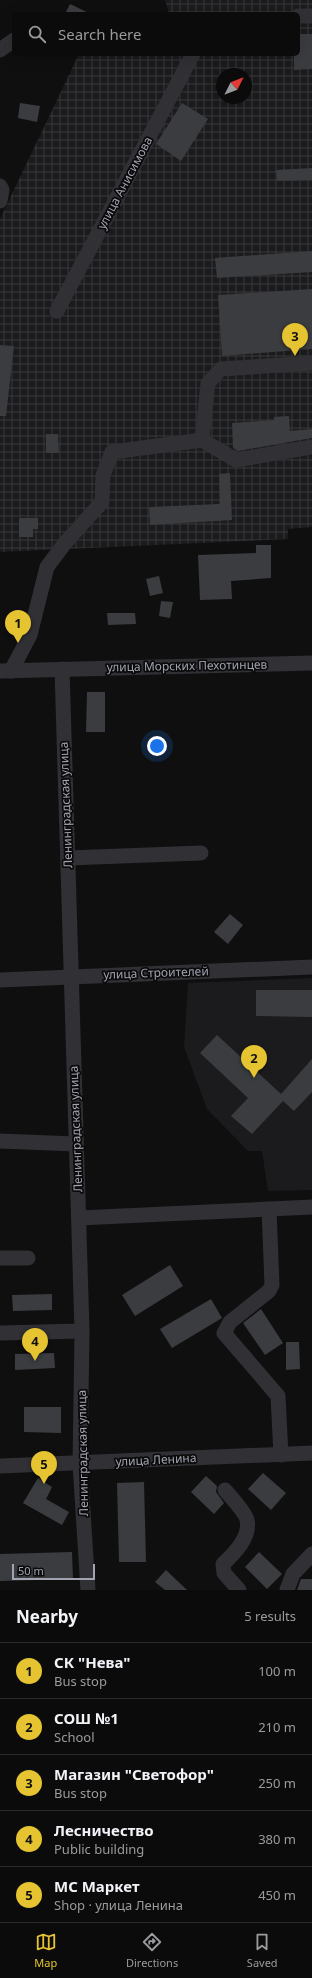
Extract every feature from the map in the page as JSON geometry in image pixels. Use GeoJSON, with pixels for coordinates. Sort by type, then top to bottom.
{"type":"FeatureCollection","features":[{"type":"Feature","properties":{"kind":"street"},"geometry":{"type":"LineString","coordinates":[[300,16],[312,16]]}},
{"type":"Feature","properties":{"kind":"street"},"geometry":{"type":"LineString","coordinates":[[0,50],[12,41]]}},
{"type":"Feature","properties":{"kind":"street","name":"улица Анисимова"},"geometry":{"type":"LineString","coordinates":[[57,312],[192,56]]}},
{"type":"Feature","properties":{"kind":"street"},"geometry":{"type":"LineString","coordinates":[[0,186],[2,190],[0,201]]}},
{"type":"Feature","properties":{"kind":"street"},"geometry":{"type":"LineString","coordinates":[[202,440],[208,383],[222,369],[312,363]]}},
{"type":"Feature","properties":{"kind":"street"},"geometry":{"type":"LineString","coordinates":[[5,671],[30,635],[47,568],[65,543],[102,502],[103,475],[112,452],[202,440],[236,460],[312,447]]}},
{"type":"Feature","properties":{"kind":"street","name":"улица Морских Пехотинцев"},"geometry":{"type":"LineString","coordinates":[[5,671],[62,668],[312,663]]}},
{"type":"Feature","properties":{"kind":"street","name":"Ленинградская улица"},"geometry":{"type":"LineString","coordinates":[[62,668],[82,1331],[80,1464],[88,1590]]}},
{"type":"Feature","properties":{"kind":"street"},"geometry":{"type":"LineString","coordinates":[[68,858],[201,853]]}},
{"type":"Feature","properties":{"kind":"street","name":"улица Строителей"},"geometry":{"type":"LineString","coordinates":[[0,980],[312,966]]}},
{"type":"Feature","properties":{"kind":"street"},"geometry":{"type":"LineString","coordinates":[[0,1141],[76,1144]]}},
{"type":"Feature","properties":{"kind":"street"},"geometry":{"type":"LineString","coordinates":[[79,1218],[312,1208]]}},
{"type":"Feature","properties":{"kind":"street"},"geometry":{"type":"LineString","coordinates":[[269,1209],[272,1285],[269,1291],[230,1322],[224,1333],[278,1396],[281,1454]]}},
{"type":"Feature","properties":{"kind":"street"},"geometry":{"type":"LineString","coordinates":[[0,1258],[28,1258]]}},
{"type":"Feature","properties":{"kind":"street"},"geometry":{"type":"LineString","coordinates":[[0,1334],[82,1331]]}},
{"type":"Feature","properties":{"kind":"street","name":"улица Ленина"},"geometry":{"type":"LineString","coordinates":[[0,1466],[80,1464],[312,1453]]}},
{"type":"Feature","properties":{"kind":"street"},"geometry":{"type":"LineString","coordinates":[[226,1490],[247,1519],[247,1533],[234,1553],[223,1564],[224,1573],[239,1590]]}},
{"type":"Feature","properties":{"kind":"street"},"geometry":{"type":"LineString","coordinates":[[287,1590],[293,1574],[312,1554]]}},
{"type":"Feature","properties":{"kind":"shaded area"},"geometry":{"type":"Polygon","coordinates":[[[165,0],[312,0],[312,527],[288,529],[288,539],[0,552],[0,219],[78,56],[300,56],[300,12],[168,12],[165,0]]]}},
{"type":"Feature","properties":{"kind":"shaded area"},"geometry":{"type":"Polygon","coordinates":[[[312,978],[312,1190],[268,1191],[262,1151],[248,1151],[207,1109],[184,1047],[188,983],[312,978]]]}},
{"type":"Feature","properties":{"kind":"building"},"geometry":{"type":"Polygon","coordinates":[[[70,4],[87,12],[66,12],[70,4]]]}},
{"type":"Feature","properties":{"kind":"building"},"geometry":{"type":"Polygon","coordinates":[[[300,34],[312,34],[312,69],[294,70],[294,56],[300,56],[300,34]]]}},
{"type":"Feature","properties":{"kind":"building"},"geometry":{"type":"Polygon","coordinates":[[[20,103],[40,106],[37,122],[18,118],[20,103]]]}},
{"type":"Feature","properties":{"kind":"building"},"geometry":{"type":"Polygon","coordinates":[[[182,103],[208,119],[181,161],[156,144],[182,103]]]}},
{"type":"Feature","properties":{"kind":"building"},"geometry":{"type":"Polygon","coordinates":[[[312,168],[312,180],[277,181],[276,170],[312,168]]]}},
{"type":"Feature","properties":{"kind":"building"},"geometry":{"type":"Polygon","coordinates":[[[312,251],[312,272],[217,278],[215,258],[312,251]]]}},
{"type":"Feature","properties":{"kind":"building"},"geometry":{"type":"Polygon","coordinates":[[[312,289],[312,349],[222,356],[218,295],[312,289]]]}},
{"type":"Feature","properties":{"kind":"building"},"geometry":{"type":"Polygon","coordinates":[[[0,345],[14,346],[6,416],[0,416],[0,345]]]}},
{"type":"Feature","properties":{"kind":"building"},"geometry":{"type":"Polygon","coordinates":[[[289,416],[290,431],[312,429],[312,438],[238,451],[233,448],[232,423],[274,420],[274,417],[289,416]]]}},
{"type":"Feature","properties":{"kind":"building"},"geometry":{"type":"Polygon","coordinates":[[[46,434],[58,434],[59,453],[46,453],[46,434]]]}},
{"type":"Feature","properties":{"kind":"building"},"geometry":{"type":"Polygon","coordinates":[[[230,473],[232,520],[150,525],[149,507],[220,504],[219,474],[230,473]]]}},
{"type":"Feature","properties":{"kind":"building"},"geometry":{"type":"Polygon","coordinates":[[[19,518],[38,518],[38,529],[33,529],[33,537],[19,537],[19,518]]]}},
{"type":"Feature","properties":{"kind":"building"},"geometry":{"type":"Polygon","coordinates":[[[256,545],[271,545],[271,578],[231,581],[232,599],[200,600],[198,555],[256,553],[256,545]]]}},
{"type":"Feature","properties":{"kind":"building"},"geometry":{"type":"Polygon","coordinates":[[[159,576],[163,593],[150,596],[146,579],[159,576]]]}},
{"type":"Feature","properties":{"kind":"building"},"geometry":{"type":"Polygon","coordinates":[[[161,601],[173,602],[170,618],[159,616],[161,601]]]}},
{"type":"Feature","properties":{"kind":"building"},"geometry":{"type":"Polygon","coordinates":[[[107,613],[135,613],[136,624],[108,625],[107,613]]]}},
{"type":"Feature","properties":{"kind":"building"},"geometry":{"type":"Polygon","coordinates":[[[87,692],[105,692],[105,732],[86,732],[87,692]]]}},
{"type":"Feature","properties":{"kind":"building"},"geometry":{"type":"Polygon","coordinates":[[[230,914],[243,925],[228,944],[214,932],[230,914]]]}},
{"type":"Feature","properties":{"kind":"building"},"geometry":{"type":"Polygon","coordinates":[[[256,990],[312,990],[312,1017],[256,1016],[256,990]]]}},
{"type":"Feature","properties":{"kind":"building"},"geometry":{"type":"Polygon","coordinates":[[[217,1035],[281,1094],[312,1059],[312,1092],[294,1111],[283,1101],[252,1134],[231,1116],[248,1098],[200,1053],[217,1035]]]}},
{"type":"Feature","properties":{"kind":"building"},"geometry":{"type":"Polygon","coordinates":[[[170,1265],[183,1286],[135,1316],[122,1295],[170,1265]]]}},
{"type":"Feature","properties":{"kind":"building"},"geometry":{"type":"Polygon","coordinates":[[[52,1294],[52,1310],[13,1311],[12,1295],[52,1294]]]}},
{"type":"Feature","properties":{"kind":"building"},"geometry":{"type":"Polygon","coordinates":[[[211,1299],[222,1318],[172,1348],[160,1329],[211,1299]]]}},
{"type":"Feature","properties":{"kind":"building"},"geometry":{"type":"Polygon","coordinates":[[[261,1309],[283,1343],[265,1355],[243,1323],[261,1309]]]}},
{"type":"Feature","properties":{"kind":"building"},"geometry":{"type":"Polygon","coordinates":[[[286,1342],[299,1342],[300,1369],[286,1370],[286,1342]]]}},
{"type":"Feature","properties":{"kind":"building"},"geometry":{"type":"Polygon","coordinates":[[[54,1353],[55,1368],[15,1370],[15,1354],[54,1353]]]}},
{"type":"Feature","properties":{"kind":"building"},"geometry":{"type":"Polygon","coordinates":[[[24,1407],[61,1407],[61,1433],[24,1432],[24,1407]]]}},
{"type":"Feature","properties":{"kind":"building"},"geometry":{"type":"Polygon","coordinates":[[[263,1473],[286,1493],[271,1510],[248,1489],[263,1473]]]}},
{"type":"Feature","properties":{"kind":"building"},"geometry":{"type":"Polygon","coordinates":[[[206,1476],[217,1486],[216,1492],[224,1503],[214,1514],[191,1492],[206,1476]]]}},
{"type":"Feature","properties":{"kind":"building"},"geometry":{"type":"Polygon","coordinates":[[[38,1478],[52,1487],[46,1499],[69,1512],[62,1525],[23,1503],[38,1478]]]}},
{"type":"Feature","properties":{"kind":"building"},"geometry":{"type":"Polygon","coordinates":[[[144,1482],[146,1562],[119,1562],[117,1483],[144,1482]]]}},
{"type":"Feature","properties":{"kind":"building"},"geometry":{"type":"Polygon","coordinates":[[[72,1552],[73,1579],[0,1581],[0,1554],[72,1552]]]}},
{"type":"Feature","properties":{"kind":"building"},"geometry":{"type":"Polygon","coordinates":[[[259,1552],[282,1574],[267,1589],[245,1567],[259,1552]]]}},
{"type":"Feature","properties":{"kind":"building"},"geometry":{"type":"Polygon","coordinates":[[[166,1570],[187,1590],[165,1590],[155,1582],[166,1570]]]}},
{"type":"Feature","properties":{"kind":"building"},"geometry":{"type":"Polygon","coordinates":[[[301,1579],[312,1579],[312,1590],[297,1590],[301,1579]]]}},
{"type":"Feature","properties":{"kind":"place","name":"Магазин \"Светофор\""},"geometry":{"type":"Point","coordinates":[295,356]}},
{"type":"Feature","properties":{"kind":"place","name":"СК \"Нева\""},"geometry":{"type":"Point","coordinates":[18,643]}},
{"type":"Feature","properties":{"kind":"place","name":"СОШ №1"},"geometry":{"type":"Point","coordinates":[254,1078]}},
{"type":"Feature","properties":{"kind":"place","name":"Лесничество"},"geometry":{"type":"Point","coordinates":[35,1361]}},
{"type":"Feature","properties":{"kind":"place","name":"МС Маркет"},"geometry":{"type":"Point","coordinates":[44,1484]}}]}
